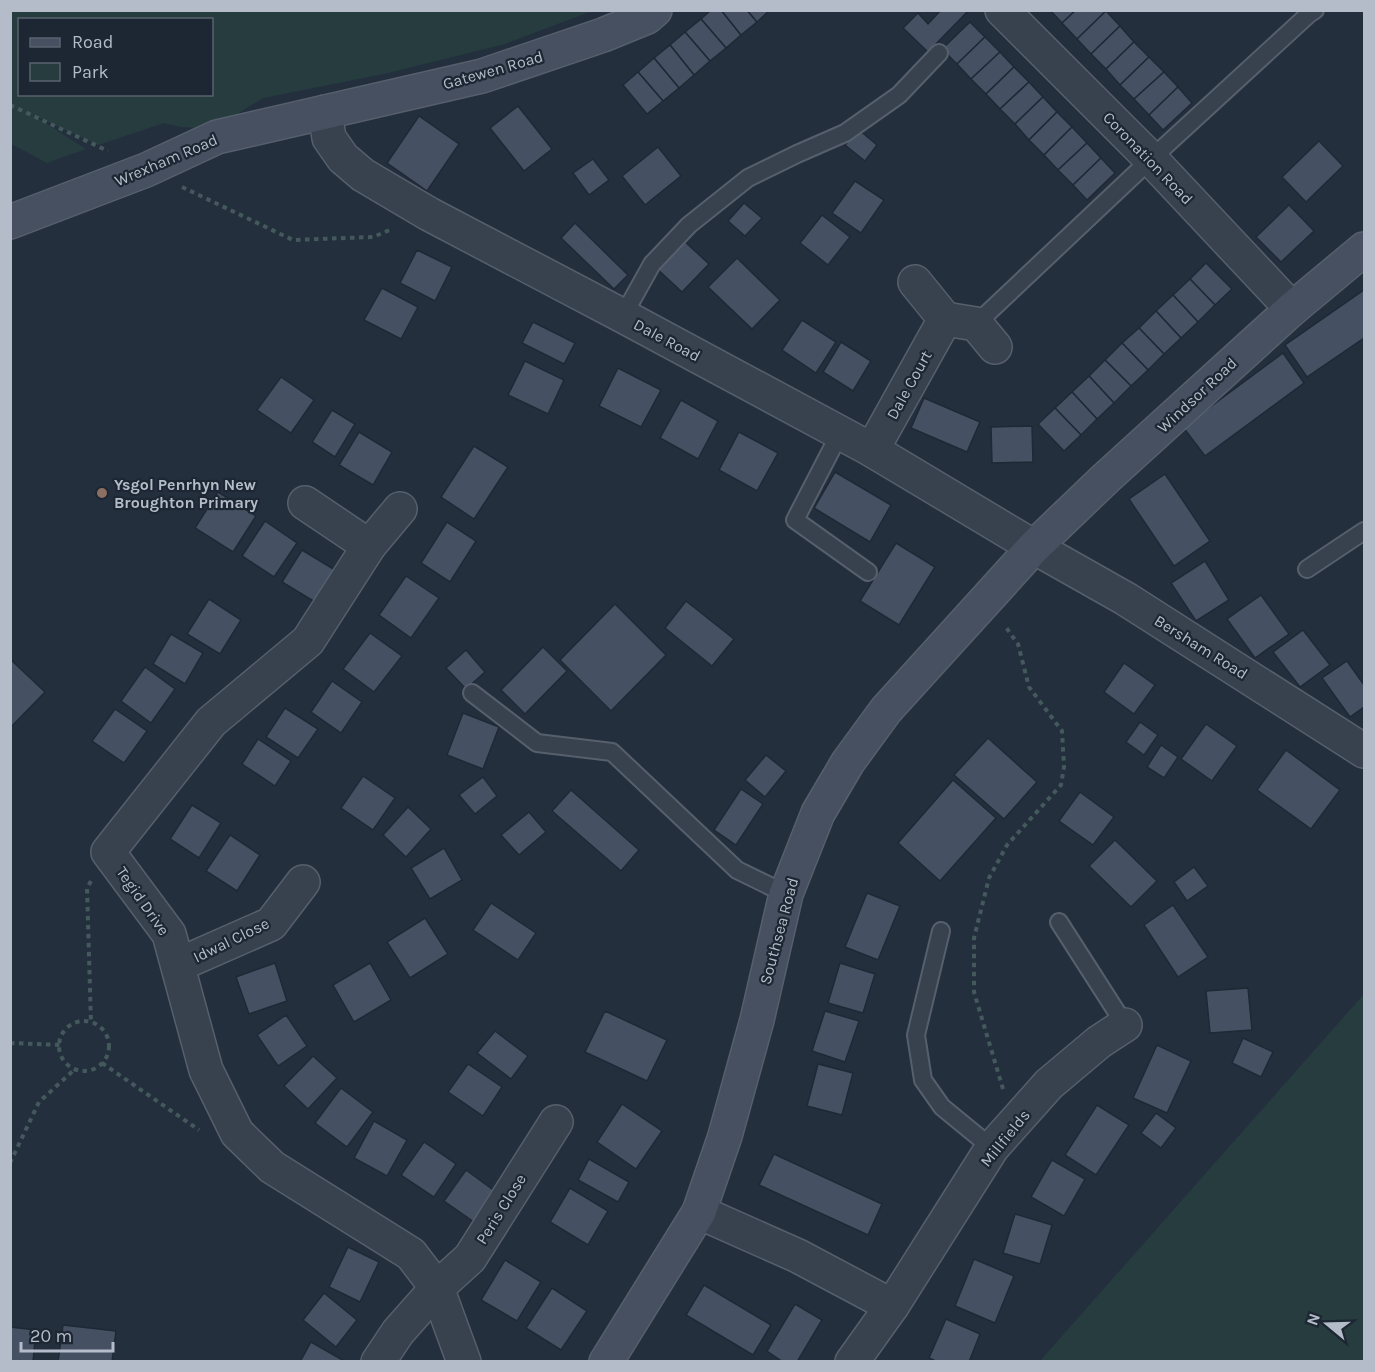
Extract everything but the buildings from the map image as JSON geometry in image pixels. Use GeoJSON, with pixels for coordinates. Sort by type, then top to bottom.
{"type":"FeatureCollection","features":[{"type":"Feature","properties":{"kind":"main road","name":"Gatewen Road"},"geometry":{"type":"LineString","coordinates":[[325,112],[482,76],[603,35],[647,17],[655,10]]}},
{"type":"Feature","properties":{"kind":"main road","name":"Wrexham Road"},"geometry":{"type":"LineString","coordinates":[[10,222],[146,170],[217,137],[325,112]]}},
{"type":"Feature","properties":{"kind":"main road","name":"Windsor Road"},"geometry":{"type":"LineString","coordinates":[[1034,547],[1106,478],[1292,309],[1365,249]]}},
{"type":"Feature","properties":{"kind":"main road","name":"Southsea Road"},"geometry":{"type":"LineString","coordinates":[[606,1362],[699,1212],[732,1113],[757,1020],[786,894],[818,813],[848,762],[886,710],[1034,547]]}},
{"type":"Feature","properties":{"kind":"street","name":"Coronation Road"},"geometry":{"type":"LineString","coordinates":[[1002,10],[1151,159],[1292,309]]}},
{"type":"Feature","properties":{"kind":"street","name":"Dale Road"},"geometry":{"type":"LineString","coordinates":[[325,112],[329,138],[343,158],[363,175],[429,214],[872,450],[1034,547]]}},
{"type":"Feature","properties":{"kind":"street"},"geometry":{"type":"LineString","coordinates":[[915,282],[972,330]]}},
{"type":"Feature","properties":{"kind":"street","name":"Dale Court"},"geometry":{"type":"LineString","coordinates":[[872,450],[972,330]]}},
{"type":"Feature","properties":{"kind":"street"},"geometry":{"type":"LineString","coordinates":[[305,503],[369,546]]}},
{"type":"Feature","properties":{"kind":"street","name":"Tegid Drive"},"geometry":{"type":"LineString","coordinates":[[400,509],[369,546],[308,641],[211,722],[108,852],[169,934],[206,1070],[237,1133],[272,1167],[411,1254],[437,1288],[464,1362]]}},
{"type":"Feature","properties":{"kind":"street","name":"Bersham Road"},"geometry":{"type":"LineString","coordinates":[[1034,547],[1126,599],[1362,746]]}},
{"type":"Feature","properties":{"kind":"street","name":"Idwal Close"},"geometry":{"type":"LineString","coordinates":[[178,965],[270,924],[303,882]]}},
{"type":"Feature","properties":{"kind":"street","name":"Millfields"},"geometry":{"type":"LineString","coordinates":[[852,1362],[892,1306],[1000,1140],[1049,1084],[1099,1042],[1125,1025]]}},
{"type":"Feature","properties":{"kind":"street","name":"Peris Close"},"geometry":{"type":"LineString","coordinates":[[378,1362],[398,1332],[437,1288],[470,1258],[556,1122]]}},
{"type":"Feature","properties":{"kind":"street"},"geometry":{"type":"LineString","coordinates":[[699,1212],[798,1256],[892,1306]]}},
{"type":"Feature","properties":{"kind":"lane"},"geometry":{"type":"LineString","coordinates":[[972,330],[1151,159],[1315,10]]}},
{"type":"Feature","properties":{"kind":"lane"},"geometry":{"type":"LineString","coordinates":[[623,316],[652,264],[689,225],[748,178],[845,133],[899,94],[939,53]]}},
{"type":"Feature","properties":{"kind":"lane"},"geometry":{"type":"LineString","coordinates":[[840,433],[795,520],[868,572]]}},
{"type":"Feature","properties":{"kind":"lane"},"geometry":{"type":"LineString","coordinates":[[1307,570],[1365,531]]}},
{"type":"Feature","properties":{"kind":"lane"},"geometry":{"type":"LineString","coordinates":[[472,693],[537,743],[612,752],[737,870],[786,894]]}},
{"type":"Feature","properties":{"kind":"lane"},"geometry":{"type":"LineString","coordinates":[[1059,922],[1125,1025]]}},
{"type":"Feature","properties":{"kind":"lane"},"geometry":{"type":"LineString","coordinates":[[941,931],[916,1035],[923,1080],[942,1107],[1000,1140]]}},
{"type":"Feature","properties":{"kind":"path"},"geometry":{"type":"LineString","coordinates":[[10,105],[293,240],[373,237],[429,214]]}},
{"type":"Feature","properties":{"kind":"path"},"geometry":{"type":"LineString","coordinates":[[987,599],[1018,644],[1029,687],[1062,731],[1064,767],[1061,784],[1007,845],[989,878],[974,938],[974,992],[1003,1089],[1000,1140]]}},
{"type":"Feature","properties":{"kind":"path"},"geometry":{"type":"LineString","coordinates":[[92,1023],[87,888],[108,852]]}},
{"type":"Feature","properties":{"kind":"path"},"geometry":{"type":"LineString","coordinates":[[84,1022],[99,1026],[105,1032],[109,1048],[102,1064],[82,1071],[68,1065],[63,1060],[60,1045],[64,1031],[76,1023],[84,1022]]}},
{"type":"Feature","properties":{"kind":"path"},"geometry":{"type":"LineString","coordinates":[[10,1043],[60,1045]]}},
{"type":"Feature","properties":{"kind":"path"},"geometry":{"type":"LineString","coordinates":[[102,1064],[204,1134]]}},
{"type":"Feature","properties":{"kind":"path"},"geometry":{"type":"LineString","coordinates":[[10,1163],[39,1102],[75,1069]]}},
{"type":"Feature","properties":{"kind":"green space"},"geometry":{"type":"Polygon","coordinates":[[[10,11],[592,11],[505,44],[388,73],[263,98],[213,129],[181,127],[164,123],[98,145],[31,114],[86,149],[47,163],[11,144],[10,11]]]}},
{"type":"Feature","properties":{"kind":"green space"},"geometry":{"type":"Polygon","coordinates":[[[1364,994],[1364,1361],[1040,1361],[1364,994]]]}},
{"type":"Feature","properties":{"kind":"place","name":"Ysgol Penrhyn New Broughton Primary"},"geometry":{"type":"Point","coordinates":[102,493]}}]}
